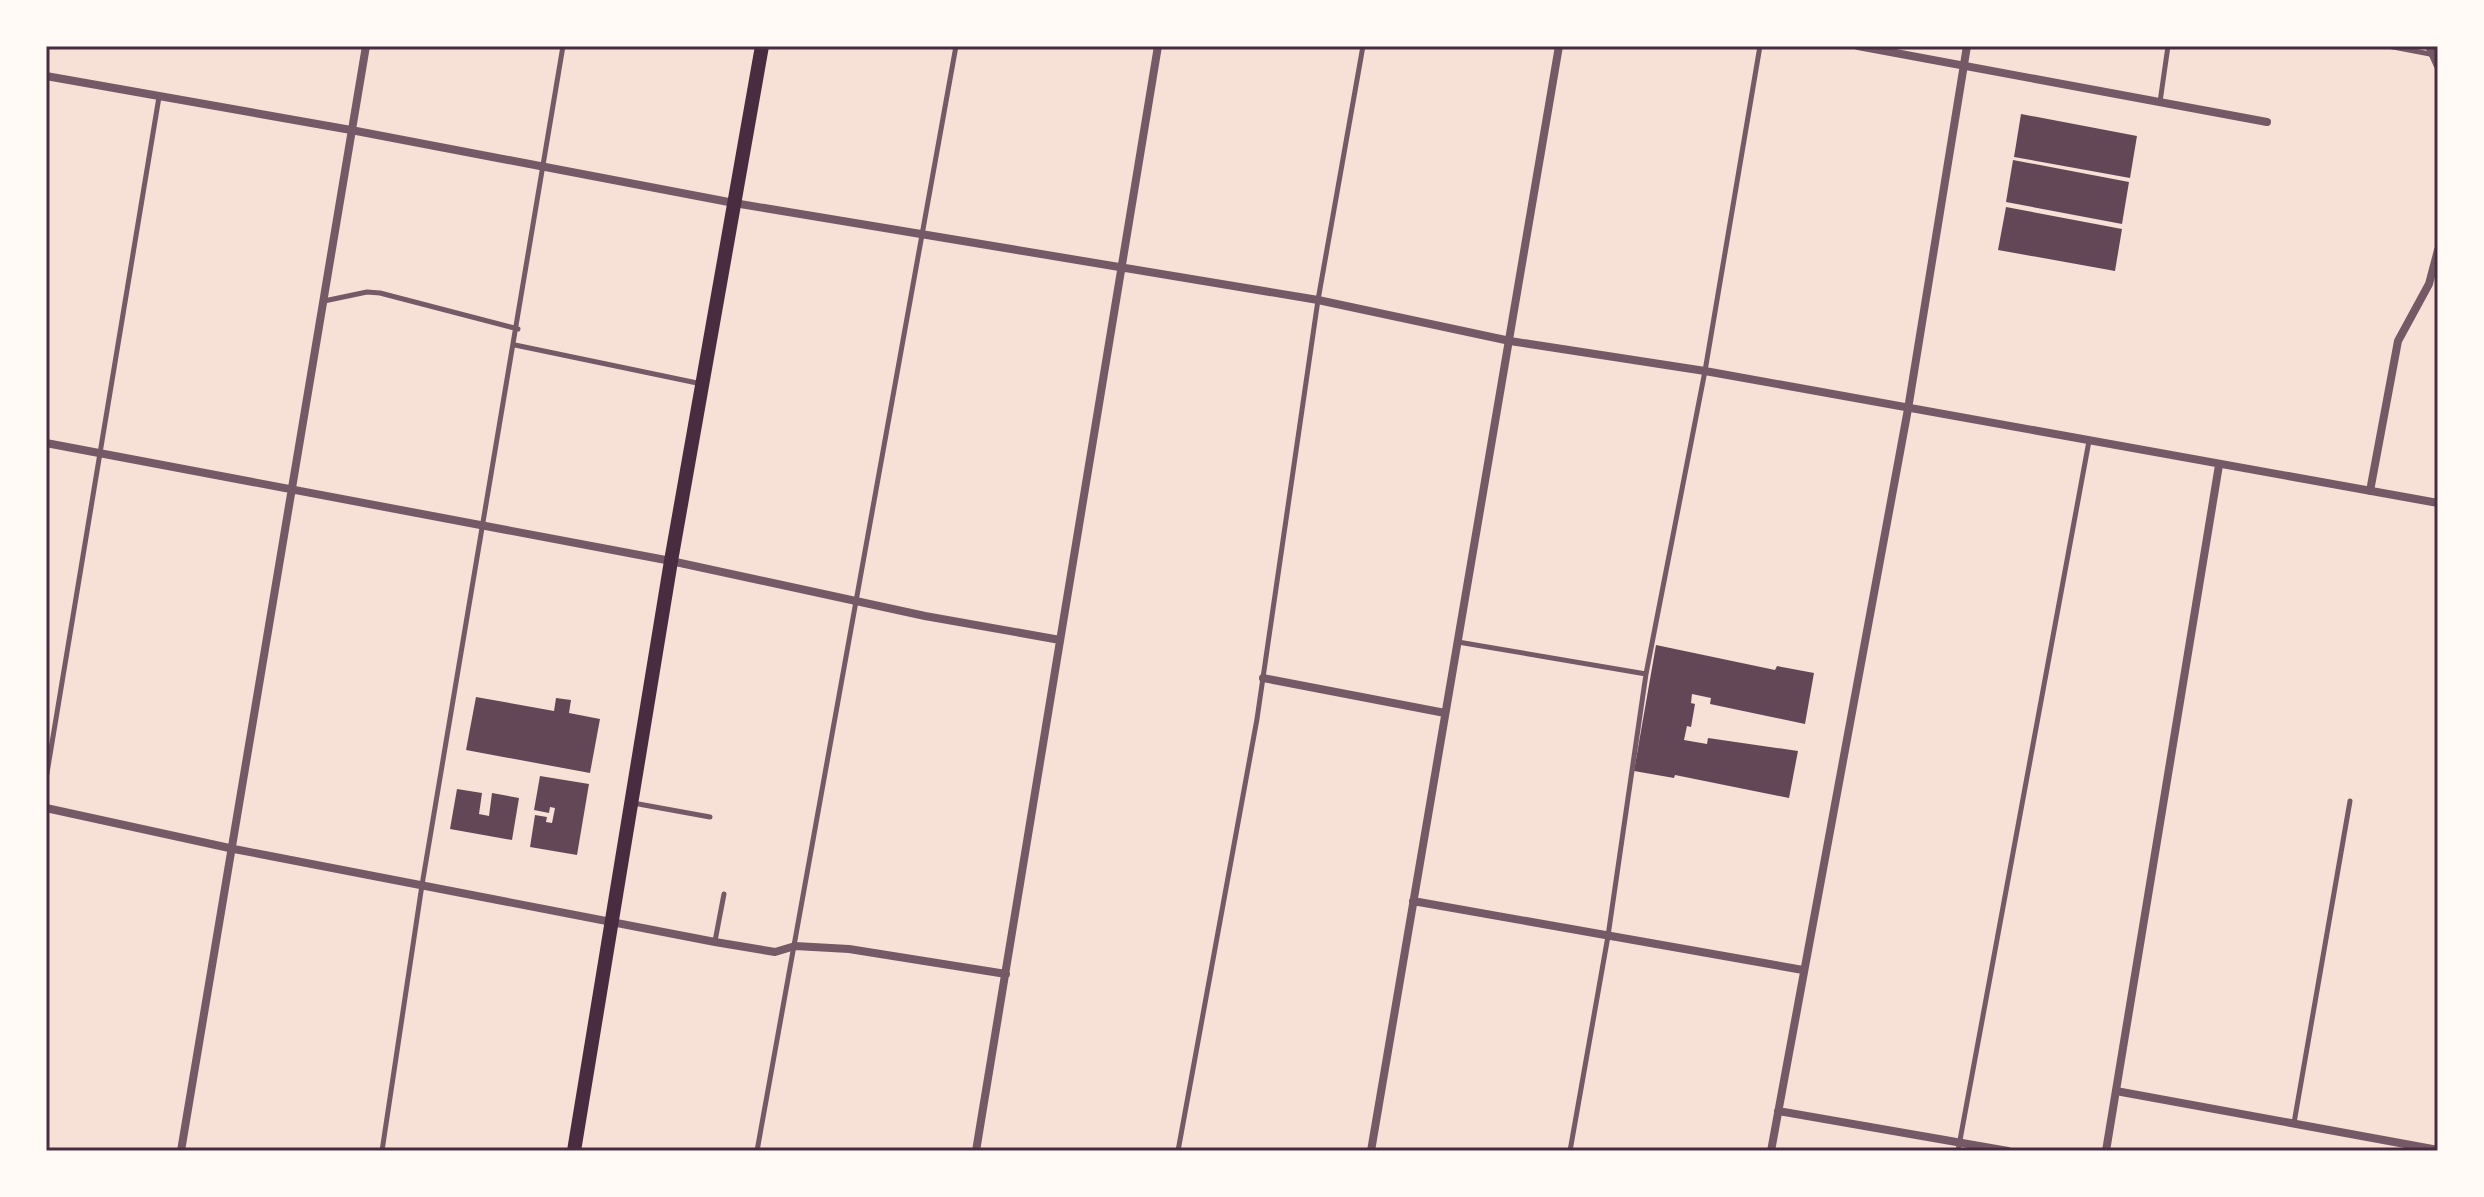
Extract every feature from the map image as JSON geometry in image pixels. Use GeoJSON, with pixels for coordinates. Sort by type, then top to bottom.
{"type":"FeatureCollection","features":[{"type":"Feature","properties":{"kind":"main road"},"geometry":{"type":"LineString","coordinates":[[574,1151],[671,561],[762,46]]}},
{"type":"Feature","properties":{"kind":"street"},"geometry":{"type":"LineString","coordinates":[[181,1151],[234,849],[366,46]]}},
{"type":"Feature","properties":{"kind":"street"},"geometry":{"type":"LineString","coordinates":[[976,1151],[1158,46]]}},
{"type":"Feature","properties":{"kind":"street"},"geometry":{"type":"LineString","coordinates":[[1371,1151],[1559,46]]}},
{"type":"Feature","properties":{"kind":"street"},"geometry":{"type":"LineString","coordinates":[[1858,46],[2267,122]]}},
{"type":"Feature","properties":{"kind":"street"},"geometry":{"type":"LineString","coordinates":[[1771,1151],[1908,409],[1967,46]]}},
{"type":"Feature","properties":{"kind":"street"},"geometry":{"type":"LineString","coordinates":[[2429,50],[2438,66]]}},
{"type":"Feature","properties":{"kind":"street"},"geometry":{"type":"LineString","coordinates":[[46,76],[734,203],[1318,300],[1510,341],[1705,371],[2438,503]]}},
{"type":"Feature","properties":{"kind":"street"},"geometry":{"type":"LineString","coordinates":[[2370,491],[2398,341],[2429,284],[2438,250]]}},
{"type":"Feature","properties":{"kind":"street"},"geometry":{"type":"LineString","coordinates":[[46,443],[671,561],[1060,640]]}},
{"type":"Feature","properties":{"kind":"street"},"geometry":{"type":"LineString","coordinates":[[2106,1151],[2219,465]]}},
{"type":"Feature","properties":{"kind":"street"},"geometry":{"type":"LineString","coordinates":[[1263,678],[1445,713]]}},
{"type":"Feature","properties":{"kind":"street"},"geometry":{"type":"LineString","coordinates":[[46,808],[234,849],[715,942],[775,952],[795,946],[849,949],[1006,974]]}},
{"type":"Feature","properties":{"kind":"street"},"geometry":{"type":"LineString","coordinates":[[1413,901],[1803,970]]}},
{"type":"Feature","properties":{"kind":"street"},"geometry":{"type":"LineString","coordinates":[[2116,1091],[2438,1150]]}},
{"type":"Feature","properties":{"kind":"street"},"geometry":{"type":"LineString","coordinates":[[1778,1111],[1959,1147],[2008,1151]]}},
{"type":"Feature","properties":{"kind":"lane"},"geometry":{"type":"LineString","coordinates":[[382,1151],[422,885],[518,329],[563,46]]}},
{"type":"Feature","properties":{"kind":"lane"},"geometry":{"type":"LineString","coordinates":[[757,1151],[956,46]]}},
{"type":"Feature","properties":{"kind":"lane"},"geometry":{"type":"LineString","coordinates":[[1178,1151],[1263,678],[1318,300],[1363,46]]}},
{"type":"Feature","properties":{"kind":"lane"},"geometry":{"type":"LineString","coordinates":[[1570,1151],[1608,936],[1646,674],[1705,371],[1760,46]]}},
{"type":"Feature","properties":{"kind":"lane"},"geometry":{"type":"LineString","coordinates":[[2160,102],[2168,46]]}},
{"type":"Feature","properties":{"kind":"lane"},"geometry":{"type":"LineString","coordinates":[[2388,46],[2429,50]]}},
{"type":"Feature","properties":{"kind":"lane"},"geometry":{"type":"LineString","coordinates":[[46,779],[159,97]]}},
{"type":"Feature","properties":{"kind":"lane"},"geometry":{"type":"LineString","coordinates":[[324,301],[367,292],[380,293],[518,329]]}},
{"type":"Feature","properties":{"kind":"lane"},"geometry":{"type":"LineString","coordinates":[[515,345],[702,384]]}},
{"type":"Feature","properties":{"kind":"lane"},"geometry":{"type":"LineString","coordinates":[[1959,1147],[2089,441]]}},
{"type":"Feature","properties":{"kind":"lane"},"geometry":{"type":"LineString","coordinates":[[1458,642],[1646,674]]}},
{"type":"Feature","properties":{"kind":"lane"},"geometry":{"type":"LineString","coordinates":[[2294,1123],[2350,801]]}},
{"type":"Feature","properties":{"kind":"lane"},"geometry":{"type":"LineString","coordinates":[[633,803],[710,817]]}},
{"type":"Feature","properties":{"kind":"lane"},"geometry":{"type":"LineString","coordinates":[[715,942],[724,894]]}},
{"type":"Feature","properties":{"kind":"building"},"geometry":{"type":"Polygon","coordinates":[[[2021,114],[2137,136],[2130,178],[2014,157],[2021,114]]]}},
{"type":"Feature","properties":{"kind":"building"},"geometry":{"type":"Polygon","coordinates":[[[2013,160],[2129,182],[2122,224],[2006,202],[2013,160]]]}},
{"type":"Feature","properties":{"kind":"building"},"geometry":{"type":"Polygon","coordinates":[[[2006,207],[2122,229],[2115,271],[1998,250],[2006,207]]]}},
{"type":"Feature","properties":{"kind":"building"},"geometry":{"type":"Polygon","coordinates":[[[1656,645],[1775,670],[1777,666],[1814,673],[1805,724],[1710,704],[1711,698],[1692,694],[1691,703],[1695,704],[1691,727],[1687,726],[1684,740],[1707,744],[1708,738],[1798,751],[1789,798],[1675,775],[1674,778],[1634,771],[1656,645]]]}},
{"type":"Feature","properties":{"kind":"building"},"geometry":{"type":"Polygon","coordinates":[[[476,697],[554,711],[556,698],[571,700],[569,713],[600,719],[590,773],[466,750],[476,697]]]}},
{"type":"Feature","properties":{"kind":"building"},"geometry":{"type":"Polygon","coordinates":[[[540,776],[589,784],[577,855],[530,847],[535,815],[547,817],[546,822],[552,823],[555,808],[550,807],[549,813],[534,810],[540,776]]]}},
{"type":"Feature","properties":{"kind":"building"},"geometry":{"type":"Polygon","coordinates":[[[457,789],[482,793],[479,814],[489,816],[492,793],[519,798],[512,840],[450,829],[457,789]]]}}]}
